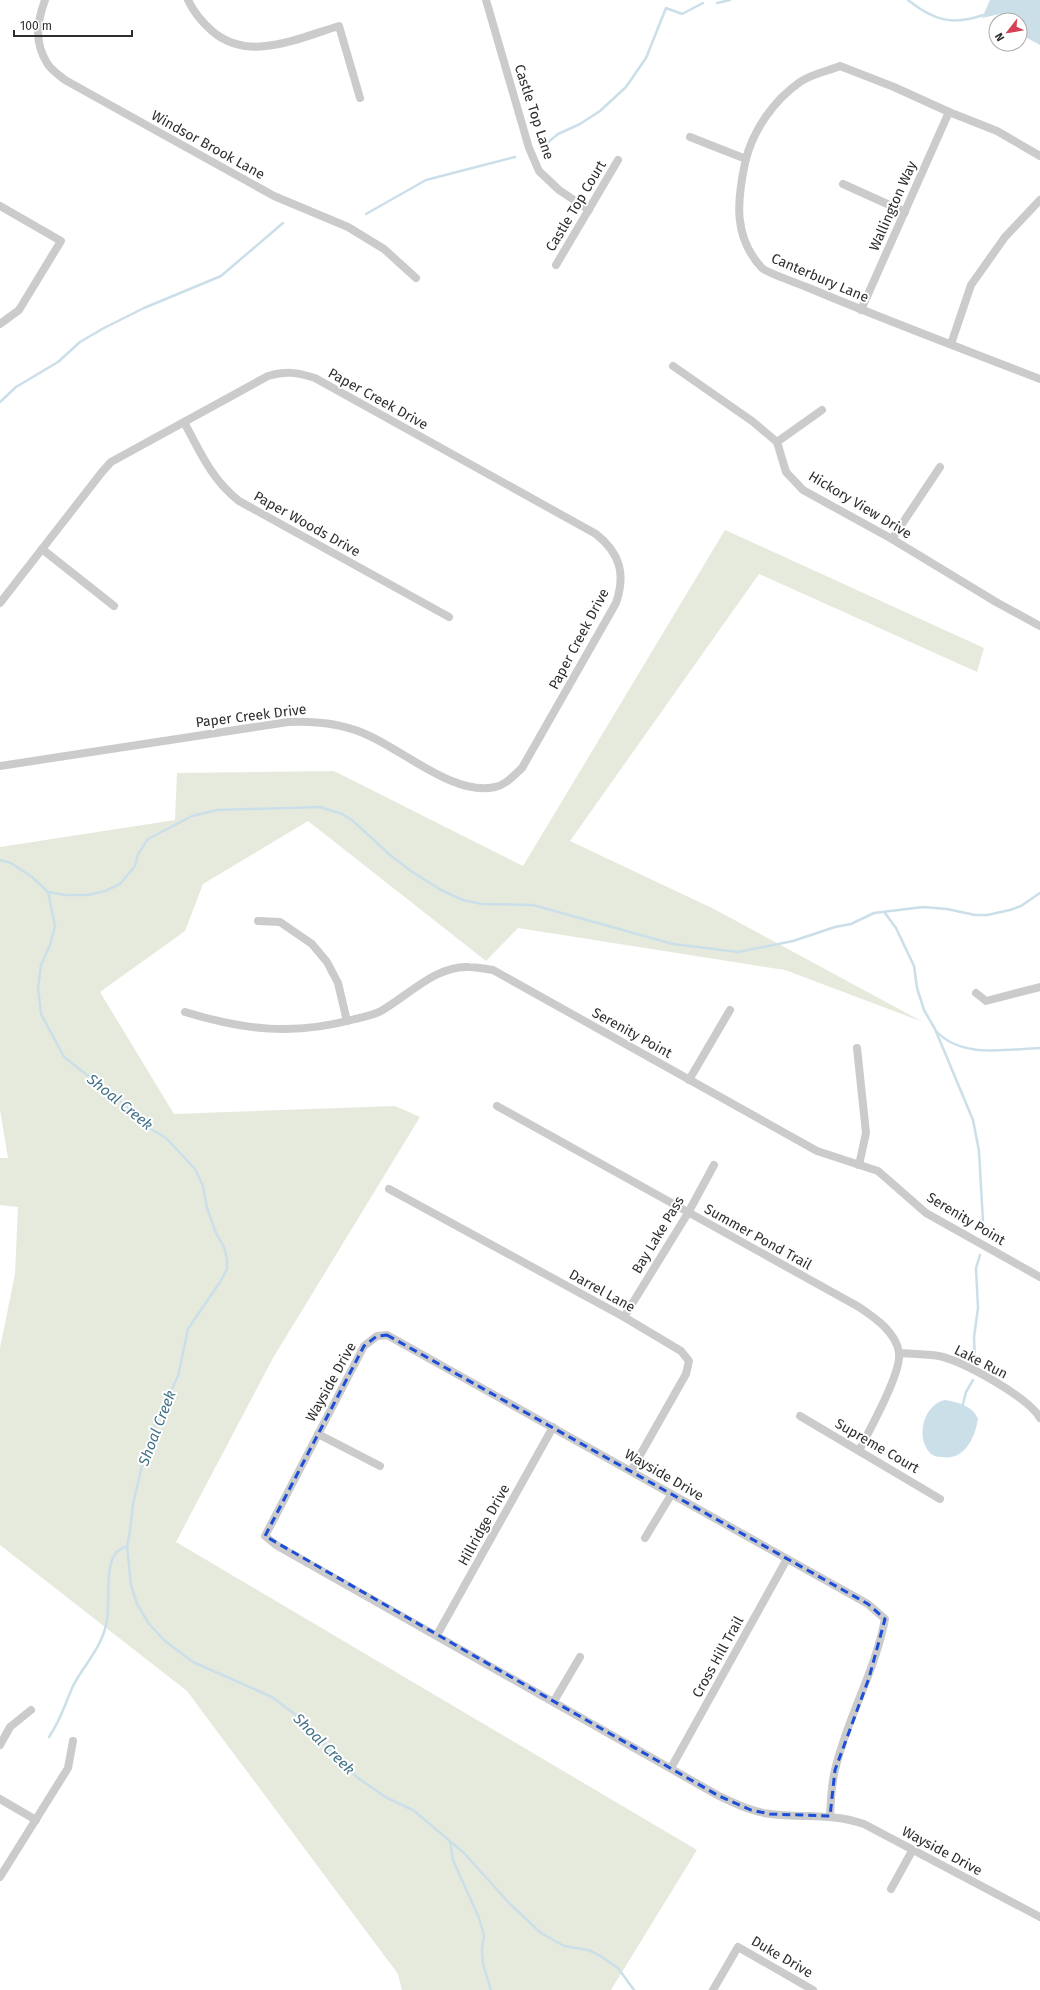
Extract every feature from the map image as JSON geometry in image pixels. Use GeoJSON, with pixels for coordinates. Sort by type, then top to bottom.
{"type":"FeatureCollection","features":[{"type":"Feature","properties":{"kind":"street","name":"Windsor Brook Lane"},"geometry":{"type":"LineString","coordinates":[[45,0],[38,19],[38,42],[47,64],[65,80],[274,196],[348,227],[384,249],[416,278]]}},
{"type":"Feature","properties":{"kind":"street"},"geometry":{"type":"LineString","coordinates":[[188,0],[200,21],[221,39],[242,47],[268,47],[339,26],[360,98]]}},
{"type":"Feature","properties":{"kind":"street","name":"Castle Top Lane"},"geometry":{"type":"LineString","coordinates":[[486,0],[528,148],[539,171],[559,190],[588,210]]}},
{"type":"Feature","properties":{"kind":"street","name":"Canterbury Lane"},"geometry":{"type":"LineString","coordinates":[[1040,156],[997,131],[949,112],[894,87],[840,66],[801,81],[774,106],[756,134],[746,159],[738,194],[740,226],[747,248],[763,270],[1040,380]]}},
{"type":"Feature","properties":{"kind":"street","name":"Wallington Way"},"geometry":{"type":"LineString","coordinates":[[861,310],[949,112]]}},
{"type":"Feature","properties":{"kind":"street"},"geometry":{"type":"LineString","coordinates":[[690,137],[746,159]]}},
{"type":"Feature","properties":{"kind":"street","name":"Castle Top Court"},"geometry":{"type":"LineString","coordinates":[[556,265],[618,160]]}},
{"type":"Feature","properties":{"kind":"street"},"geometry":{"type":"LineString","coordinates":[[843,184],[905,212]]}},
{"type":"Feature","properties":{"kind":"street"},"geometry":{"type":"LineString","coordinates":[[951,344],[971,285],[1005,237],[1040,200]]}},
{"type":"Feature","properties":{"kind":"street"},"geometry":{"type":"LineString","coordinates":[[0,206],[61,241],[19,310],[0,324]]}},
{"type":"Feature","properties":{"kind":"street"},"geometry":{"type":"LineString","coordinates":[[673,366],[752,421],[777,442],[822,410]]}},
{"type":"Feature","properties":{"kind":"street","name":"Paper Creek Drive"},"geometry":{"type":"LineString","coordinates":[[0,602],[111,462],[268,376],[283,372],[298,373],[315,378],[596,534],[608,543],[616,558],[621,573],[621,589],[616,603],[522,768],[510,779],[497,787],[480,790],[459,785],[363,733],[316,721],[288,722],[0,766]]}},
{"type":"Feature","properties":{"kind":"street","name":"Paper Woods Drive"},"geometry":{"type":"LineString","coordinates":[[184,422],[216,480],[225,490],[239,501],[448,617]]}},
{"type":"Feature","properties":{"kind":"street","name":"Hickory View Drive"},"geometry":{"type":"LineString","coordinates":[[777,442],[786,472],[803,490],[892,539],[996,602],[1040,626]]}},
{"type":"Feature","properties":{"kind":"street"},"geometry":{"type":"LineString","coordinates":[[892,539],[940,467]]}},
{"type":"Feature","properties":{"kind":"street"},"geometry":{"type":"LineString","coordinates":[[42,549],[114,606]]}},
{"type":"Feature","properties":{"kind":"street"},"geometry":{"type":"LineString","coordinates":[[258,921],[280,922],[312,944],[327,962],[338,984],[347,1021]]}},
{"type":"Feature","properties":{"kind":"street","name":"Serenity Point"},"geometry":{"type":"LineString","coordinates":[[185,1012],[223,1023],[267,1030],[330,1026],[380,1012],[404,994],[440,972],[467,967],[493,970],[817,1151],[878,1171],[926,1213],[1040,1277]]}},
{"type":"Feature","properties":{"kind":"street"},"geometry":{"type":"LineString","coordinates":[[976,993],[986,1001],[1040,987]]}},
{"type":"Feature","properties":{"kind":"street"},"geometry":{"type":"LineString","coordinates":[[689,1080],[730,1010]]}},
{"type":"Feature","properties":{"kind":"street"},"geometry":{"type":"LineString","coordinates":[[857,1048],[866,1133],[859,1165]]}},
{"type":"Feature","properties":{"kind":"street","name":"Summer Pond Trail"},"geometry":{"type":"LineString","coordinates":[[497,1106],[871,1315],[884,1325],[894,1339],[899,1353]]}},
{"type":"Feature","properties":{"kind":"street","name":"Bay Lake Pass"},"geometry":{"type":"LineString","coordinates":[[624,1317],[688,1213],[714,1165]]}},
{"type":"Feature","properties":{"kind":"street","name":"Darrel Lane"},"geometry":{"type":"LineString","coordinates":[[389,1189],[624,1317],[681,1351],[689,1361],[686,1374],[631,1471]]}},
{"type":"Feature","properties":{"kind":"street","name":"Wayside Drive"},"geometry":{"type":"LineString","coordinates":[[830,1816],[831,1792],[835,1770],[871,1672],[885,1619],[868,1604],[387,1335],[377,1336],[364,1346],[264,1536],[276,1545],[554,1701],[719,1796],[751,1810],[770,1814],[830,1816],[846,1818],[864,1824],[912,1851],[1040,1917]]}},
{"type":"Feature","properties":{"kind":"street"},"geometry":{"type":"LineString","coordinates":[[859,1451],[895,1374],[899,1353]]}},
{"type":"Feature","properties":{"kind":"street","name":"Lake Run"},"geometry":{"type":"LineString","coordinates":[[899,1353],[939,1356],[954,1361],[1021,1398],[1036,1411],[1040,1418]]}},
{"type":"Feature","properties":{"kind":"street","name":"Supreme Court"},"geometry":{"type":"LineString","coordinates":[[800,1416],[940,1499]]}},
{"type":"Feature","properties":{"kind":"street","name":"Hillridge Drive"},"geometry":{"type":"LineString","coordinates":[[436,1635],[553,1427]]}},
{"type":"Feature","properties":{"kind":"street"},"geometry":{"type":"LineString","coordinates":[[318,1434],[380,1466]]}},
{"type":"Feature","properties":{"kind":"street"},"geometry":{"type":"LineString","coordinates":[[645,1538],[671,1494]]}},
{"type":"Feature","properties":{"kind":"street","name":"Cross Hill Trail"},"geometry":{"type":"LineString","coordinates":[[671,1768],[787,1559]]}},
{"type":"Feature","properties":{"kind":"street"},"geometry":{"type":"LineString","coordinates":[[554,1701],[580,1657]]}},
{"type":"Feature","properties":{"kind":"street"},"geometry":{"type":"LineString","coordinates":[[0,1745],[10,1727],[31,1710]]}},
{"type":"Feature","properties":{"kind":"street"},"geometry":{"type":"LineString","coordinates":[[0,1877],[68,1768],[73,1741]]}},
{"type":"Feature","properties":{"kind":"street"},"geometry":{"type":"LineString","coordinates":[[0,1799],[36,1820]]}},
{"type":"Feature","properties":{"kind":"street"},"geometry":{"type":"LineString","coordinates":[[891,1889],[912,1851]]}},
{"type":"Feature","properties":{"kind":"street","name":"Duke Drive"},"geometry":{"type":"LineString","coordinates":[[713,1990],[738,1947],[813,1990]]}},
{"type":"Feature","properties":{"kind":"highlighted area"},"geometry":{"type":"Polygon","coordinates":[[[387,1335],[868,1604],[885,1619],[869,1678],[835,1770],[830,1816],[770,1814],[751,1810],[719,1796],[265,1536],[270,1522],[364,1346],[377,1336],[387,1335]]]}},
{"type":"Feature","properties":{"kind":"shaded area"},"geometry":{"type":"Polygon","coordinates":[[[725,530],[984,648],[977,672],[759,574],[570,841],[714,909],[923,1022],[785,970],[518,928],[486,961],[308,821],[203,884],[185,931],[100,992],[174,1114],[395,1106],[420,1117],[273,1358],[176,1542],[697,1850],[611,1990],[402,1990],[398,1974],[187,1691],[0,1545],[0,1348],[15,1274],[18,1207],[0,1205],[0,1158],[8,1158],[0,1110],[0,847],[175,820],[177,773],[334,771],[523,866],[725,530]]]}},
{"type":"Feature","properties":{"kind":"water"},"geometry":{"type":"Polygon","coordinates":[[[990,0],[1040,0],[1040,45],[1028,38],[1028,12],[988,12],[988,17],[982,18],[990,0]]]}},
{"type":"Feature","properties":{"kind":"water"},"geometry":{"type":"Polygon","coordinates":[[[945,1400],[964,1405],[973,1411],[978,1419],[974,1434],[967,1447],[962,1452],[950,1457],[939,1457],[931,1454],[925,1446],[923,1430],[927,1414],[938,1403],[945,1400]]]}},
{"type":"Feature","properties":{"kind":"waterway"},"geometry":{"type":"LineString","coordinates":[[717,3],[730,0]]}},
{"type":"Feature","properties":{"kind":"waterway"},"geometry":{"type":"LineString","coordinates":[[908,0],[926,12],[943,19],[962,20],[983,15]]}},
{"type":"Feature","properties":{"kind":"waterway"},"geometry":{"type":"LineString","coordinates":[[541,148],[558,134],[580,124],[600,111],[626,87],[646,58],[666,8],[682,14],[703,3]]}},
{"type":"Feature","properties":{"kind":"waterway"},"geometry":{"type":"LineString","coordinates":[[366,214],[426,180],[515,157]]}},
{"type":"Feature","properties":{"kind":"waterway"},"geometry":{"type":"LineString","coordinates":[[0,402],[16,387],[58,362],[80,342],[104,328],[144,308],[221,276],[283,223]]}},
{"type":"Feature","properties":{"kind":"waterway"},"geometry":{"type":"LineString","coordinates":[[48,892],[65,895],[88,895],[105,891],[120,884],[135,866],[138,854],[148,839],[192,816],[217,810],[320,807],[342,814],[352,820],[390,855],[411,871],[441,890],[463,900],[482,904],[533,905],[673,944],[738,952],[793,941],[835,927],[851,924],[874,913],[923,907],[947,909],[975,915],[987,915],[1021,906],[1040,893]]}},
{"type":"Feature","properties":{"kind":"waterway","name":"Shoal Creek"},"geometry":{"type":"LineString","coordinates":[[0,860],[11,863],[32,877],[48,892],[55,926],[50,945],[41,965],[38,988],[41,1014],[64,1057],[138,1115],[146,1126],[166,1138],[195,1169],[203,1186],[207,1208],[216,1233],[224,1247],[227,1259],[227,1269],[220,1282],[188,1329],[178,1376],[156,1422],[145,1453],[133,1504],[127,1546],[131,1585],[137,1604],[149,1624],[165,1641],[193,1662],[272,1697],[308,1724],[336,1758],[358,1778],[387,1798],[413,1810],[464,1853],[510,1904],[541,1933],[564,1946],[588,1950],[599,1955],[618,1968],[634,1990]]}},
{"type":"Feature","properties":{"kind":"waterway"},"geometry":{"type":"LineString","coordinates":[[885,913],[896,928],[914,966],[917,988],[924,1010],[935,1029],[973,1120],[979,1151],[983,1222],[986,1236]]}},
{"type":"Feature","properties":{"kind":"waterway"},"geometry":{"type":"LineString","coordinates":[[936,1031],[947,1040],[958,1046],[971,1049],[999,1050],[1040,1048]]}},
{"type":"Feature","properties":{"kind":"waterway"},"geometry":{"type":"LineString","coordinates":[[975,1362],[974,1337],[978,1308],[976,1268],[980,1255]]}},
{"type":"Feature","properties":{"kind":"waterway"},"geometry":{"type":"LineString","coordinates":[[963,1404],[966,1392],[973,1380]]}},
{"type":"Feature","properties":{"kind":"waterway"},"geometry":{"type":"LineString","coordinates":[[49,1737],[60,1717],[74,1684],[97,1649],[104,1633],[107,1617],[109,1577],[112,1559],[119,1550],[127,1546]]}},
{"type":"Feature","properties":{"kind":"waterway","name":"Shoal Creek"},"geometry":{"type":"LineString","coordinates":[[450,1841],[453,1860],[479,1918],[484,1935],[482,1949],[483,1964],[491,1990]]}}]}
